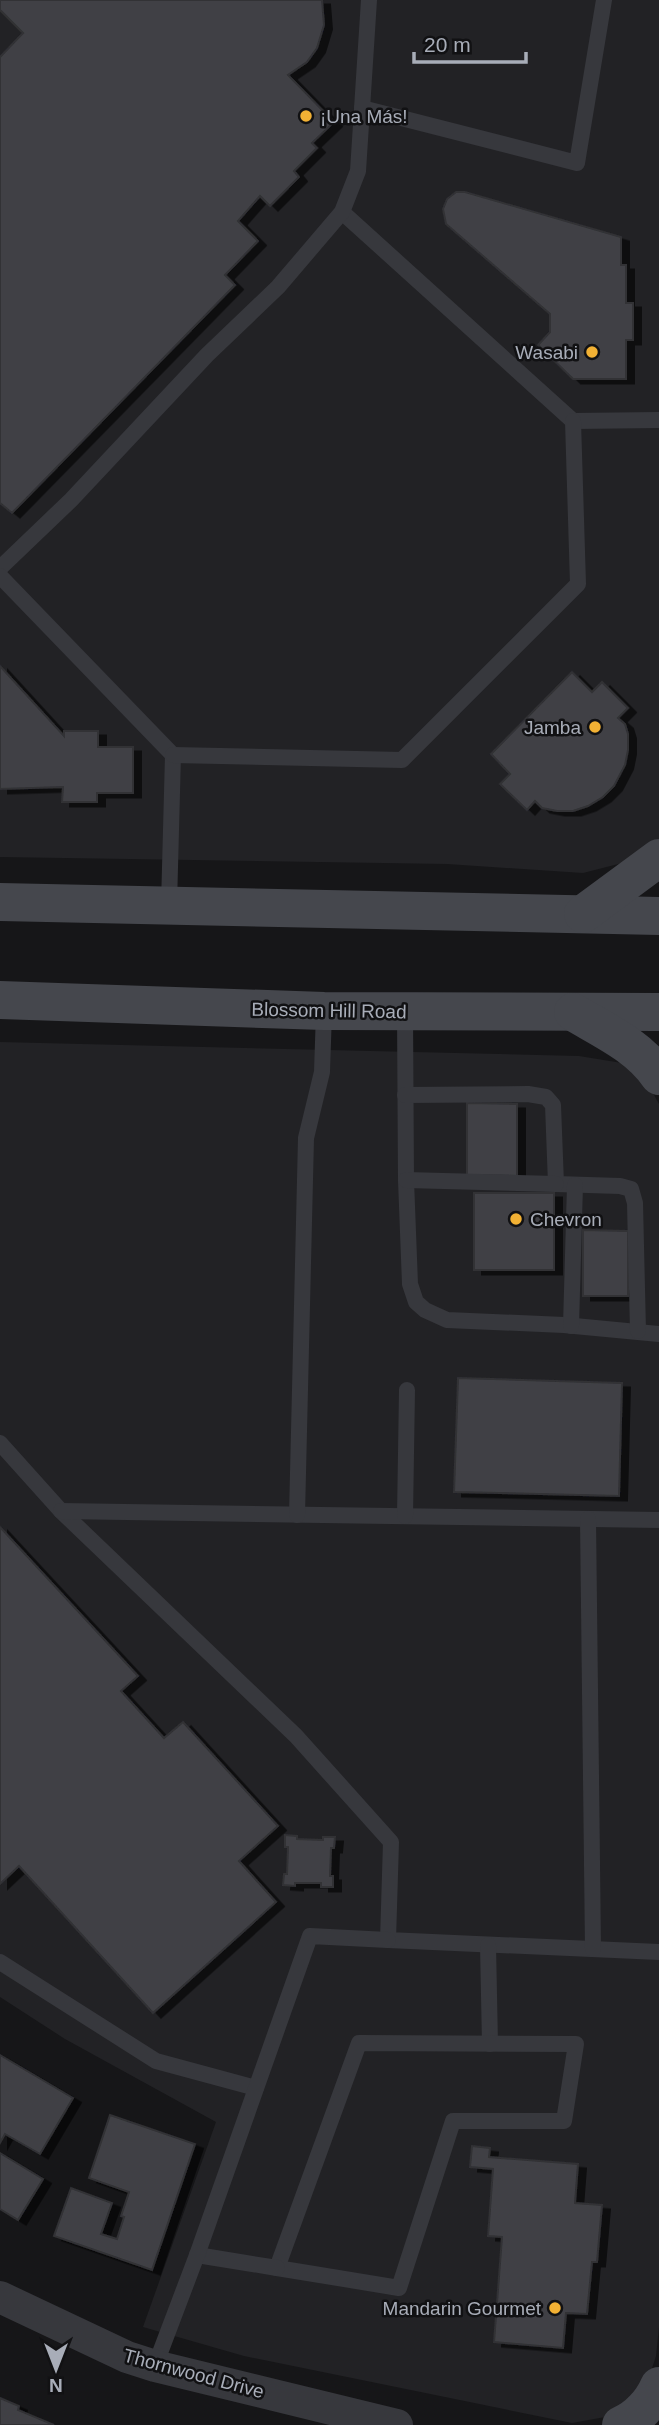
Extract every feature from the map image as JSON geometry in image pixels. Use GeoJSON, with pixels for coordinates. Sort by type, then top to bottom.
{"type":"FeatureCollection","features":[{"type":"Feature","properties":{"kind":"main road"},"geometry":{"type":"LineString","coordinates":[[583,914],[659,859]]}},
{"type":"Feature","properties":{"kind":"main road"},"geometry":{"type":"LineString","coordinates":[[0,902],[659,916]]}},
{"type":"Feature","properties":{"kind":"main road","name":"Blossom Hill Road"},"geometry":{"type":"LineString","coordinates":[[0,1000],[324,1011],[659,1012]]}},
{"type":"Feature","properties":{"kind":"main road"},"geometry":{"type":"LineString","coordinates":[[571,1011],[629,1045],[659,1076]]}},
{"type":"Feature","properties":{"kind":"main road"},"geometry":{"type":"LineString","coordinates":[[621,2425],[631,2421],[645,2407],[659,2386]]}},
{"type":"Feature","properties":{"kind":"street","name":"Thornwood Drive"},"geometry":{"type":"LineString","coordinates":[[0,2297],[127,2357],[397,2425]]}},
{"type":"Feature","properties":{"kind":"lane"},"geometry":{"type":"LineString","coordinates":[[0,568],[71,500],[207,355],[278,287],[342,212],[358,172],[369,0]]}},
{"type":"Feature","properties":{"kind":"lane"},"geometry":{"type":"LineString","coordinates":[[362,108],[577,163],[604,0]]}},
{"type":"Feature","properties":{"kind":"lane"},"geometry":{"type":"LineString","coordinates":[[342,212],[573,421],[659,421]]}},
{"type":"Feature","properties":{"kind":"lane"},"geometry":{"type":"LineString","coordinates":[[0,576],[173,755],[402,760],[578,584],[573,421]]}},
{"type":"Feature","properties":{"kind":"lane"},"geometry":{"type":"LineString","coordinates":[[169,905],[173,755]]}},
{"type":"Feature","properties":{"kind":"lane"},"geometry":{"type":"LineString","coordinates":[[297,1515],[306,1138],[322,1073],[324,1011]]}},
{"type":"Feature","properties":{"kind":"lane"},"geometry":{"type":"LineString","coordinates":[[405,1011],[406,1180],[410,1284],[416,1302],[425,1310],[447,1320],[571,1326],[659,1334]]}},
{"type":"Feature","properties":{"kind":"lane"},"geometry":{"type":"LineString","coordinates":[[405,1096],[528,1094],[546,1097],[553,1105],[556,1184]]}},
{"type":"Feature","properties":{"kind":"lane"},"geometry":{"type":"LineString","coordinates":[[406,1180],[620,1186],[631,1189],[635,1203],[638,1331]]}},
{"type":"Feature","properties":{"kind":"lane"},"geometry":{"type":"LineString","coordinates":[[571,1326],[575,1185]]}},
{"type":"Feature","properties":{"kind":"lane"},"geometry":{"type":"LineString","coordinates":[[405,1516],[407,1390]]}},
{"type":"Feature","properties":{"kind":"lane"},"geometry":{"type":"LineString","coordinates":[[0,1443],[61,1511],[296,1736],[391,1842],[388,1940]]}},
{"type":"Feature","properties":{"kind":"lane"},"geometry":{"type":"LineString","coordinates":[[61,1511],[659,1520]]}},
{"type":"Feature","properties":{"kind":"lane"},"geometry":{"type":"LineString","coordinates":[[588,1519],[593,1950]]}},
{"type":"Feature","properties":{"kind":"lane"},"geometry":{"type":"LineString","coordinates":[[155,2366],[310,1936],[659,1952]]}},
{"type":"Feature","properties":{"kind":"lane"},"geometry":{"type":"LineString","coordinates":[[488,1945],[489,2044]]}},
{"type":"Feature","properties":{"kind":"lane"},"geometry":{"type":"LineString","coordinates":[[0,1962],[156,2061],[256,2088]]}},
{"type":"Feature","properties":{"kind":"lane"},"geometry":{"type":"LineString","coordinates":[[197,2255],[399,2288],[453,2121],[564,2121],[576,2044],[359,2043],[277,2268]]}},
{"type":"Feature","properties":{"kind":"shaded area"},"geometry":{"type":"Polygon","coordinates":[[[0,0],[659,0],[659,841],[630,861],[583,873],[447,864],[0,857],[0,0]]]}},
{"type":"Feature","properties":{"kind":"shaded area"},"geometry":{"type":"Polygon","coordinates":[[[0,1042],[579,1056],[622,1063],[648,1084],[659,1104],[659,2327],[656,2356],[644,2393],[616,2415],[572,2423],[244,2356],[143,2327],[216,2122],[65,2039],[0,1997],[0,1042]]]}},
{"type":"Feature","properties":{"kind":"building"},"geometry":{"type":"Polygon","coordinates":[[[0,0],[322,0],[324,25],[317,48],[307,62],[288,75],[334,122],[312,143],[317,148],[294,171],[299,177],[270,206],[260,196],[238,221],[258,241],[225,275],[235,285],[12,513],[0,503],[0,57],[23,33],[0,10],[0,0]]]}},
{"type":"Feature","properties":{"kind":"building"},"geometry":{"type":"Polygon","coordinates":[[[456,192],[465,192],[621,237],[621,265],[626,265],[626,303],[633,303],[633,340],[626,340],[626,379],[573,379],[538,345],[550,332],[550,314],[446,224],[443,209],[447,199],[456,192]]]}},
{"type":"Feature","properties":{"kind":"building"},"geometry":{"type":"Polygon","coordinates":[[[0,666],[64,736],[64,731],[98,731],[98,747],[133,747],[133,793],[97,793],[97,802],[62,802],[63,787],[0,789],[0,666]]]}},
{"type":"Feature","properties":{"kind":"building"},"geometry":{"type":"Polygon","coordinates":[[[572,672],[592,692],[602,682],[628,708],[618,718],[625,724],[628,734],[625,765],[614,786],[588,806],[573,811],[557,811],[542,808],[535,801],[527,810],[500,784],[510,774],[491,754],[572,672]]]}},
{"type":"Feature","properties":{"kind":"building"},"geometry":{"type":"Polygon","coordinates":[[[467,1103],[517,1104],[517,1176],[467,1175],[467,1103]]]}},
{"type":"Feature","properties":{"kind":"building"},"geometry":{"type":"Polygon","coordinates":[[[474,1193],[554,1193],[554,1270],[474,1270],[474,1193]]]}},
{"type":"Feature","properties":{"kind":"building"},"geometry":{"type":"Polygon","coordinates":[[[583,1230],[628,1231],[628,1296],[583,1296],[583,1230]]]}},
{"type":"Feature","properties":{"kind":"building"},"geometry":{"type":"Polygon","coordinates":[[[458,1378],[622,1383],[619,1496],[454,1492],[458,1378]]]}},
{"type":"Feature","properties":{"kind":"building"},"geometry":{"type":"Polygon","coordinates":[[[0,1527],[138,1676],[121,1691],[164,1738],[183,1722],[278,1826],[239,1861],[276,1902],[153,2013],[19,1866],[0,1884],[0,1527]]]}},
{"type":"Feature","properties":{"kind":"building"},"geometry":{"type":"Polygon","coordinates":[[[285,1835],[297,1836],[297,1839],[323,1840],[323,1837],[335,1837],[334,1848],[331,1848],[330,1876],[333,1876],[333,1887],[321,1887],[321,1883],[283,1885],[284,1874],[287,1874],[288,1847],[285,1847],[285,1835]]]}},
{"type":"Feature","properties":{"kind":"building"},"geometry":{"type":"Polygon","coordinates":[[[0,2055],[73,2098],[40,2154],[5,2134],[0,2143],[0,2055]]]}},
{"type":"Feature","properties":{"kind":"building"},"geometry":{"type":"Polygon","coordinates":[[[110,2115],[195,2144],[152,2270],[54,2236],[71,2188],[112,2203],[101,2234],[117,2239],[129,2192],[89,2178],[110,2115]]]}},
{"type":"Feature","properties":{"kind":"building"},"geometry":{"type":"Polygon","coordinates":[[[472,2146],[490,2148],[489,2157],[578,2164],[575,2203],[602,2205],[597,2262],[592,2262],[587,2314],[566,2313],[563,2348],[494,2342],[502,2237],[488,2236],[493,2169],[470,2167],[472,2146]]]}},
{"type":"Feature","properties":{"kind":"building"},"geometry":{"type":"Polygon","coordinates":[[[0,2153],[43,2179],[18,2220],[0,2209],[0,2153]]]}},
{"type":"Feature","properties":{"kind":"building"},"geometry":{"type":"Polygon","coordinates":[[[0,2398],[19,2406],[18,2410],[54,2425],[0,2425],[0,2398]]]}},
{"type":"Feature","properties":{"kind":"place","name":"¡Una Más!"},"geometry":{"type":"Point","coordinates":[306,116]}},
{"type":"Feature","properties":{"kind":"place","name":"Wasabi"},"geometry":{"type":"Point","coordinates":[592,352]}},
{"type":"Feature","properties":{"kind":"place","name":"Jamba"},"geometry":{"type":"Point","coordinates":[595,727]}},
{"type":"Feature","properties":{"kind":"place","name":"Chevron"},"geometry":{"type":"Point","coordinates":[516,1219]}},
{"type":"Feature","properties":{"kind":"place","name":"Mandarin Gourmet"},"geometry":{"type":"Point","coordinates":[555,2308]}}]}
